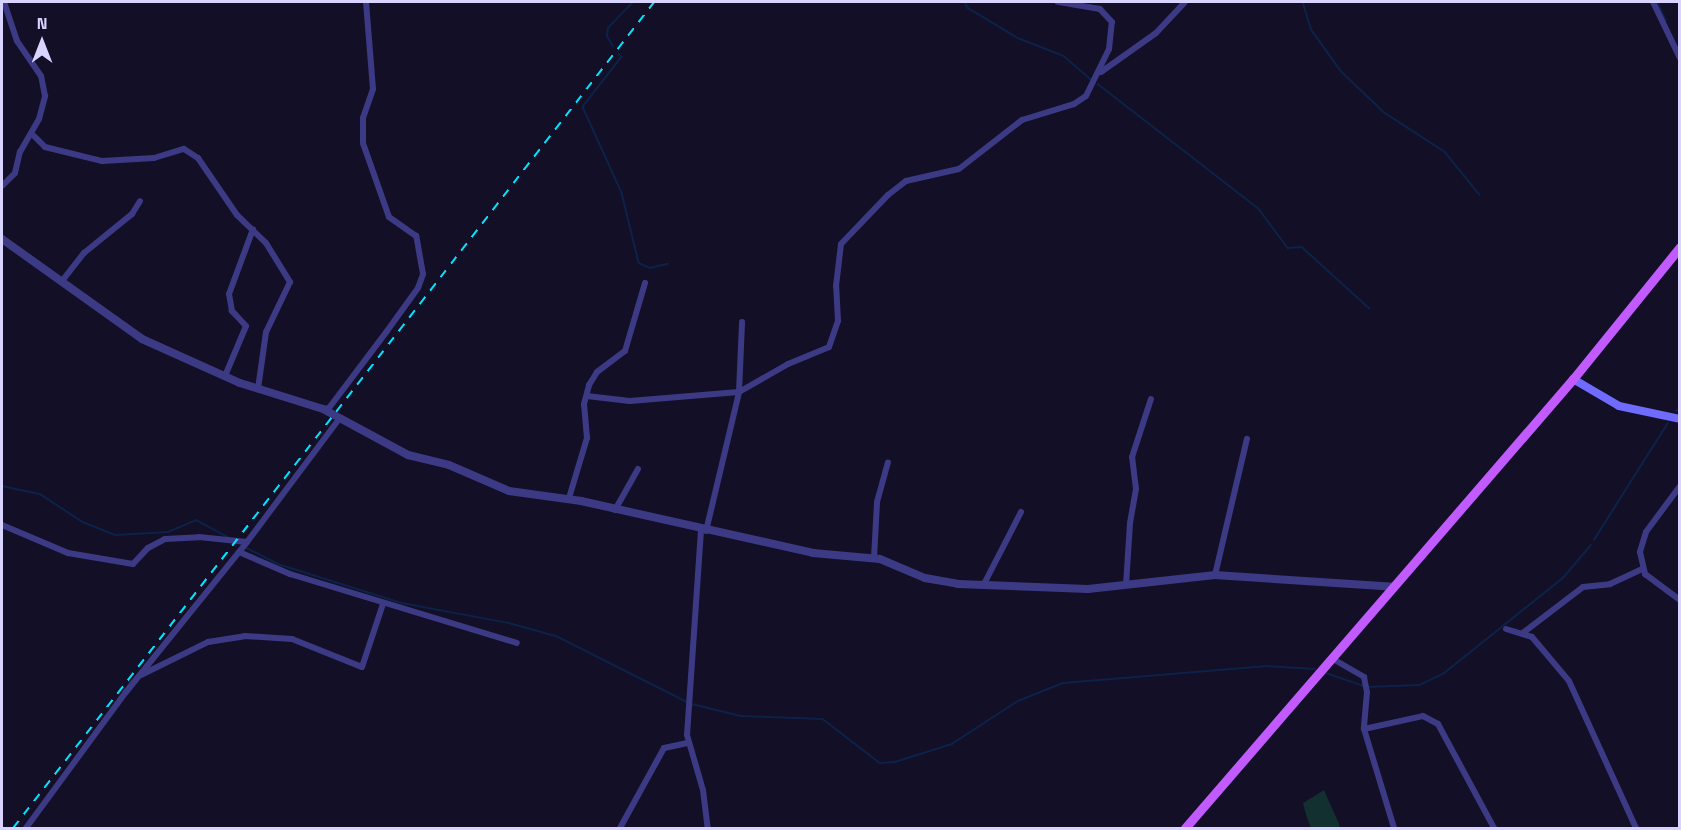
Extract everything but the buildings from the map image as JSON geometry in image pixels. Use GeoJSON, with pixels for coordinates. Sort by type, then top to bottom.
{"type":"FeatureCollection","features":[{"type":"Feature","properties":{"kind":"main road"},"geometry":{"type":"LineString","coordinates":[[1185,828],[1573,379],[1680,246]]}},
{"type":"Feature","properties":{"kind":"main road"},"geometry":{"type":"LineString","coordinates":[[1573,379],[1619,406],[1680,419]]}},
{"type":"Feature","properties":{"kind":"street"},"geometry":{"type":"LineString","coordinates":[[2,186],[15,173],[20,152],[32,134],[45,89],[17,41],[4,2]]}},
{"type":"Feature","properties":{"kind":"street"},"geometry":{"type":"LineString","coordinates":[[323,409],[329,408],[387,331],[418,288],[423,274],[416,236],[389,217],[363,143],[363,118],[373,89],[366,2]]}},
{"type":"Feature","properties":{"kind":"street"},"geometry":{"type":"LineString","coordinates":[[587,396],[630,401],[739,392],[832,344],[838,321],[836,286],[841,244],[892,191],[906,182],[958,169],[1022,120],[1074,104],[1086,96],[1101,72],[1113,37],[1110,16],[1101,9],[1058,2]]}},
{"type":"Feature","properties":{"kind":"street"},"geometry":{"type":"LineString","coordinates":[[1101,72],[1156,33],[1185,2]]}},
{"type":"Feature","properties":{"kind":"street"},"geometry":{"type":"LineString","coordinates":[[1653,2],[1680,58]]}},
{"type":"Feature","properties":{"kind":"street"},"geometry":{"type":"LineString","coordinates":[[32,134],[45,147],[102,161],[154,158],[189,150],[222,188],[237,215],[253,229],[290,286],[266,332],[258,389]]}},
{"type":"Feature","properties":{"kind":"street"},"geometry":{"type":"LineString","coordinates":[[62,281],[84,253],[132,214],[140,201]]}},
{"type":"Feature","properties":{"kind":"street"},"geometry":{"type":"LineString","coordinates":[[225,376],[246,326],[232,312],[229,294],[253,229]]}},
{"type":"Feature","properties":{"kind":"street"},"geometry":{"type":"LineString","coordinates":[[2,239],[142,339],[258,389],[323,409],[408,455],[449,465],[509,490],[569,498],[704,531],[813,553],[874,558],[936,581],[1081,589],[1215,575],[1394,587]]}},
{"type":"Feature","properties":{"kind":"street"},"geometry":{"type":"LineString","coordinates":[[569,498],[587,438],[587,396],[597,372],[625,351],[645,283]]}},
{"type":"Feature","properties":{"kind":"street"},"geometry":{"type":"LineString","coordinates":[[708,828],[703,790],[687,743],[704,531],[739,392],[742,322]]}},
{"type":"Feature","properties":{"kind":"street"},"geometry":{"type":"LineString","coordinates":[[1126,585],[1130,523],[1136,489],[1132,458],[1150,399]]}},
{"type":"Feature","properties":{"kind":"street"},"geometry":{"type":"LineString","coordinates":[[26,828],[140,675],[247,542],[339,419]]}},
{"type":"Feature","properties":{"kind":"street"},"geometry":{"type":"LineString","coordinates":[[1215,575],[1247,439]]}},
{"type":"Feature","properties":{"kind":"street"},"geometry":{"type":"LineString","coordinates":[[874,558],[877,502],[888,462]]}},
{"type":"Feature","properties":{"kind":"street"},"geometry":{"type":"LineString","coordinates":[[615,510],[638,469]]}},
{"type":"Feature","properties":{"kind":"street"},"geometry":{"type":"LineString","coordinates":[[1680,486],[1646,532],[1640,552],[1642,569],[1650,580],[1680,600]]}},
{"type":"Feature","properties":{"kind":"street"},"geometry":{"type":"LineString","coordinates":[[984,584],[1021,512]]}},
{"type":"Feature","properties":{"kind":"street"},"geometry":{"type":"LineString","coordinates":[[2,525],[68,553],[133,564],[148,548],[165,539],[199,537],[247,542]]}},
{"type":"Feature","properties":{"kind":"street"},"geometry":{"type":"LineString","coordinates":[[239,552],[290,574],[517,643]]}},
{"type":"Feature","properties":{"kind":"street"},"geometry":{"type":"LineString","coordinates":[[1524,632],[1583,587],[1610,584],[1642,569]]}},
{"type":"Feature","properties":{"kind":"street"},"geometry":{"type":"LineString","coordinates":[[140,675],[208,642],[244,636],[292,639],[362,667],[383,604]]}},
{"type":"Feature","properties":{"kind":"street"},"geometry":{"type":"LineString","coordinates":[[1506,629],[1524,632],[1555,662],[1576,693],[1636,828]]}},
{"type":"Feature","properties":{"kind":"street"},"geometry":{"type":"LineString","coordinates":[[1330,661],[1362,674],[1365,681],[1367,692],[1364,729],[1394,828]]}},
{"type":"Feature","properties":{"kind":"street"},"geometry":{"type":"LineString","coordinates":[[1364,729],[1423,716],[1438,724],[1494,828]]}},
{"type":"Feature","properties":{"kind":"street"},"geometry":{"type":"LineString","coordinates":[[620,828],[664,748],[687,743]]}},
{"type":"Feature","properties":{"kind":"green space"},"geometry":{"type":"Polygon","coordinates":[[[1324,790],[1340,828],[1311,828],[1303,803],[1324,790]]]}},
{"type":"Feature","properties":{"kind":"waterway"},"geometry":{"type":"LineString","coordinates":[[613,47],[607,36],[608,28],[633,2]]}},
{"type":"Feature","properties":{"kind":"waterway"},"geometry":{"type":"LineString","coordinates":[[965,2],[968,8],[1018,38],[1064,56],[1090,79]]}},
{"type":"Feature","properties":{"kind":"waterway"},"geometry":{"type":"LineString","coordinates":[[1303,2],[1311,29],[1341,71],[1385,113],[1445,152],[1480,195]]}},
{"type":"Feature","properties":{"kind":"waterway"},"geometry":{"type":"LineString","coordinates":[[1658,2],[1666,20]]}},
{"type":"Feature","properties":{"kind":"waterway"},"geometry":{"type":"LineString","coordinates":[[619,54],[622,57],[583,107],[622,193],[639,263],[650,268],[668,264]]}},
{"type":"Feature","properties":{"kind":"waterway"},"geometry":{"type":"LineString","coordinates":[[1098,84],[1259,209],[1288,248],[1302,247],[1369,308]]}},
{"type":"Feature","properties":{"kind":"waterway"},"geometry":{"type":"LineString","coordinates":[[1676,411],[1680,408]]}},
{"type":"Feature","properties":{"kind":"waterway"},"geometry":{"type":"LineString","coordinates":[[1594,540],[1668,423]]}},
{"type":"Feature","properties":{"kind":"waterway"},"geometry":{"type":"LineString","coordinates":[[2,486],[40,494],[83,522],[115,535],[168,532],[196,520],[228,537]]}},
{"type":"Feature","properties":{"kind":"waterway"},"geometry":{"type":"LineString","coordinates":[[1368,687],[1420,685],[1443,674],[1563,578],[1591,545]]}},
{"type":"Feature","properties":{"kind":"waterway"},"geometry":{"type":"LineString","coordinates":[[245,547],[278,564],[402,603],[509,623],[556,636],[687,702]]}},
{"type":"Feature","properties":{"kind":"waterway"},"geometry":{"type":"LineString","coordinates":[[692,704],[741,716],[823,719],[880,763],[895,762],[952,744],[1018,701],[1063,683],[1266,666],[1315,669]]}},
{"type":"Feature","properties":{"kind":"waterway"},"geometry":{"type":"LineString","coordinates":[[1326,673],[1364,686]]}},
{"type":"Feature","properties":{"kind":"railway"},"geometry":{"type":"LineString","coordinates":[[13,828],[654,2]]}}]}
